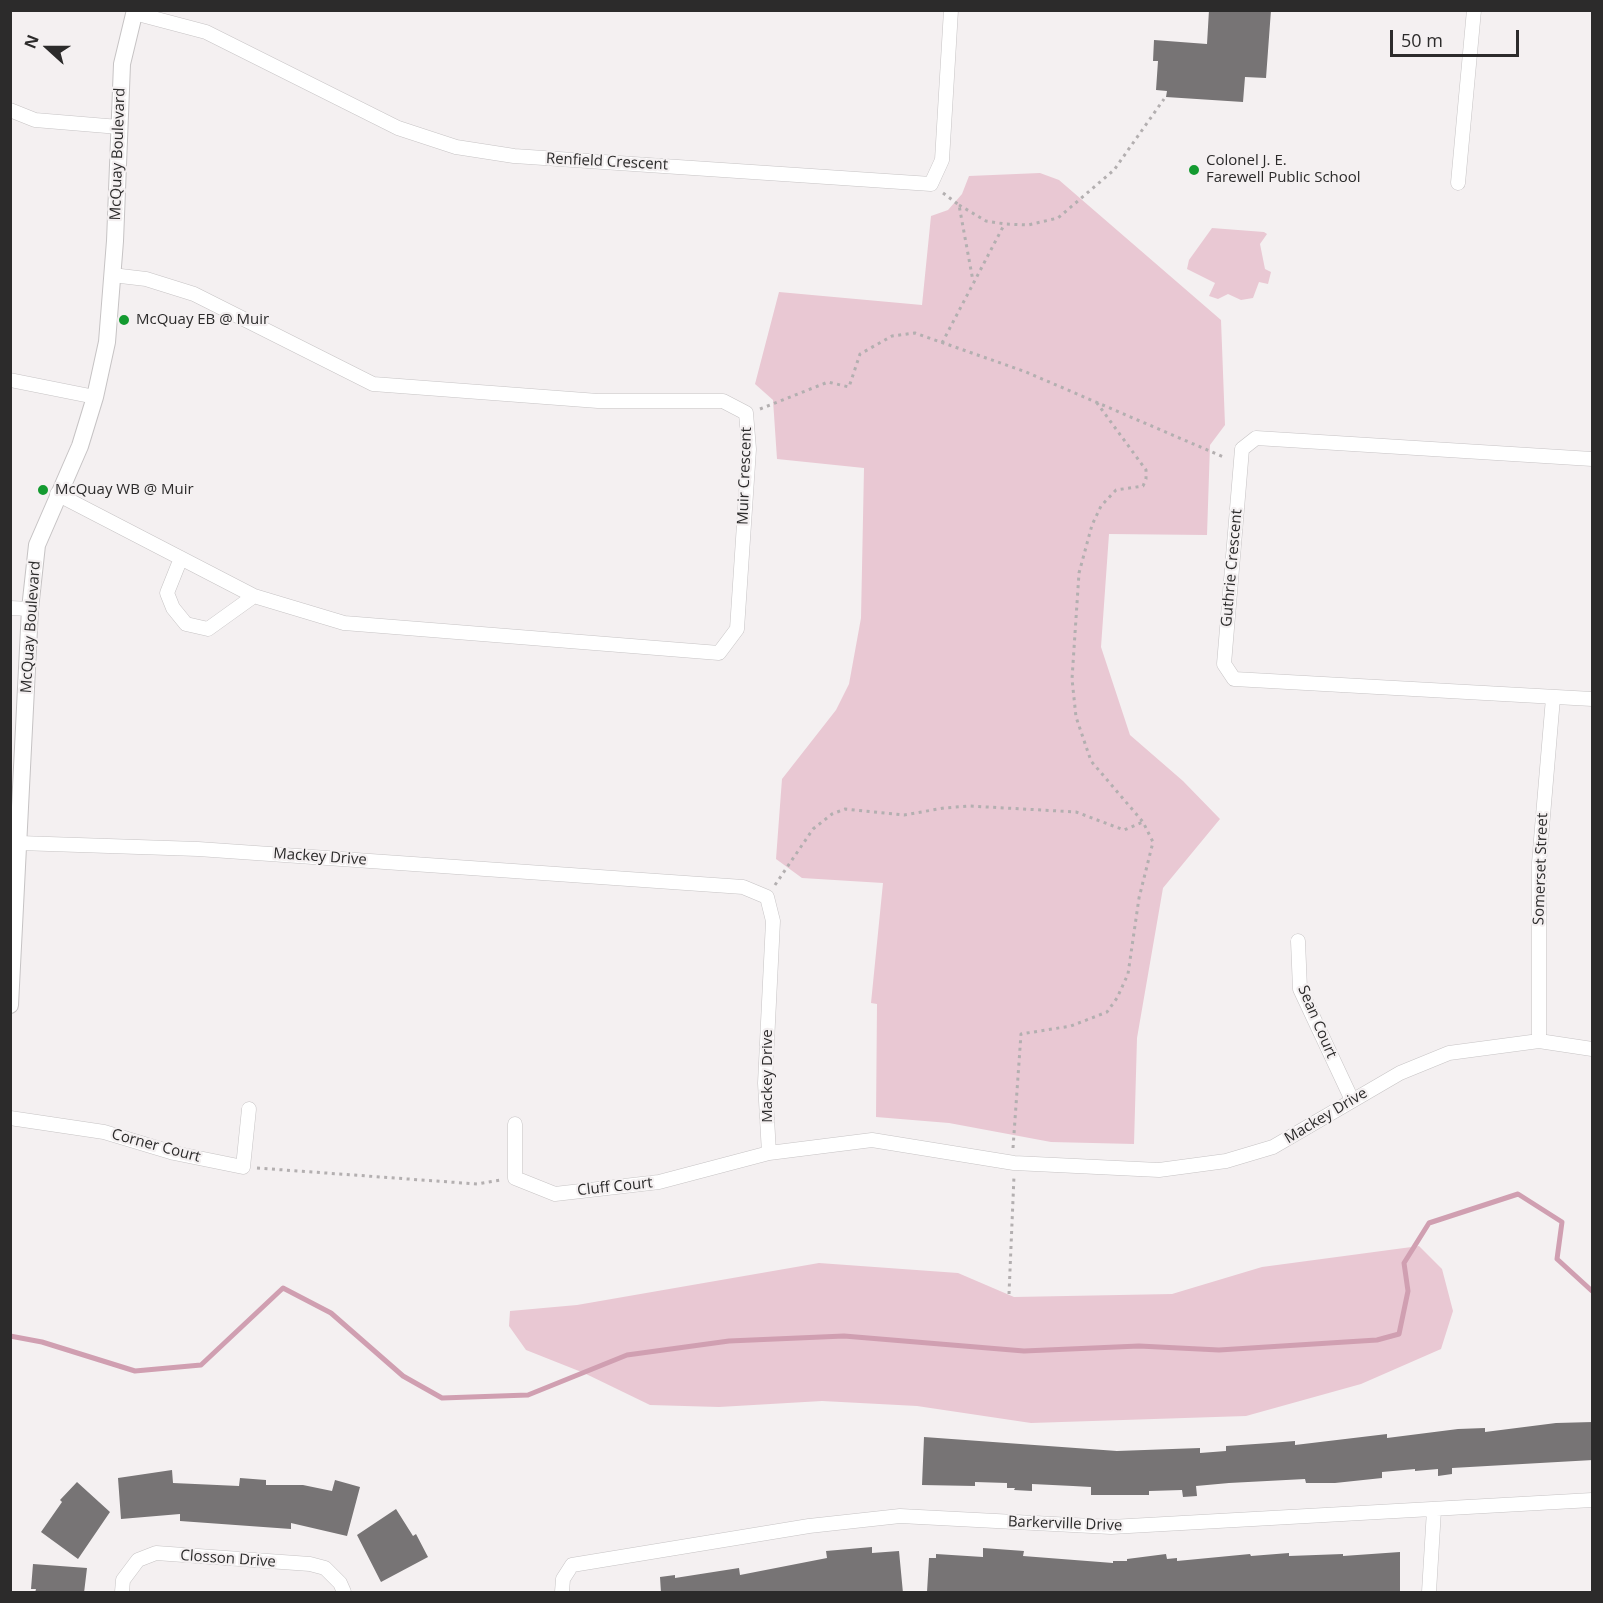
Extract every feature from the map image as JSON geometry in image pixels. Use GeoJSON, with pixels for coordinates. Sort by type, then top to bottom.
{"type":"FeatureCollection","features":[{"type":"Feature","properties":{"kind":"street"},"geometry":{"type":"LineString","coordinates":[[931,184],[942,160],[951,10]]}},
{"type":"Feature","properties":{"kind":"street"},"geometry":{"type":"LineString","coordinates":[[1458,183],[1474,10]]}},
{"type":"Feature","properties":{"kind":"street","name":"Renfield Crescent"},"geometry":{"type":"LineString","coordinates":[[135,12],[206,33],[398,128],[456,147],[514,156],[931,184]]}},
{"type":"Feature","properties":{"kind":"street","name":"McQuay Boulevard"},"geometry":{"type":"LineString","coordinates":[[10,1005],[30,609],[37,545],[57,494],[80,446],[95,397],[107,342],[122,64],[135,12]]}},
{"type":"Feature","properties":{"kind":"street"},"geometry":{"type":"LineString","coordinates":[[10,110],[35,120],[119,126]]}},
{"type":"Feature","properties":{"kind":"street","name":"Muir Crescent"},"geometry":{"type":"LineString","coordinates":[[57,494],[254,596],[344,623],[719,652],[737,629],[749,449],[746,413],[723,401],[598,401],[373,384],[194,294],[146,279],[112,275]]}},
{"type":"Feature","properties":{"kind":"street"},"geometry":{"type":"LineString","coordinates":[[10,380],[95,397]]}},
{"type":"Feature","properties":{"kind":"street","name":"Guthrie Crescent"},"geometry":{"type":"LineString","coordinates":[[1593,459],[1256,438],[1242,449],[1224,664],[1234,679],[1593,699]]}},
{"type":"Feature","properties":{"kind":"street"},"geometry":{"type":"LineString","coordinates":[[181,558],[167,593],[173,608],[186,624],[208,629],[254,596]]}},
{"type":"Feature","properties":{"kind":"street"},"geometry":{"type":"LineString","coordinates":[[10,608],[30,609]]}},
{"type":"Feature","properties":{"kind":"street","name":"Somerset Street"},"geometry":{"type":"LineString","coordinates":[[1539,1041],[1539,863],[1553,698]]}},
{"type":"Feature","properties":{"kind":"street","name":"Mackey Drive"},"geometry":{"type":"LineString","coordinates":[[19,843],[198,849],[743,887],[767,897],[773,921],[765,1083],[769,1153],[872,1140],[1014,1163],[1159,1170],[1227,1161],[1273,1147],[1400,1074],[1449,1053],[1539,1041],[1593,1049]]}},
{"type":"Feature","properties":{"kind":"street","name":"Sean Court"},"geometry":{"type":"LineString","coordinates":[[1298,941],[1300,989],[1352,1100]]}},
{"type":"Feature","properties":{"kind":"street"},"geometry":{"type":"LineString","coordinates":[[243,1167],[249,1110]]}},
{"type":"Feature","properties":{"kind":"street","name":"Corner Court"},"geometry":{"type":"LineString","coordinates":[[10,1118],[104,1132],[174,1153],[243,1167]]}},
{"type":"Feature","properties":{"kind":"street"},"geometry":{"type":"LineString","coordinates":[[515,1124],[515,1178]]}},
{"type":"Feature","properties":{"kind":"street","name":"Cluff Court"},"geometry":{"type":"LineString","coordinates":[[515,1178],[555,1194],[659,1182],[769,1153]]}},
{"type":"Feature","properties":{"kind":"street","name":"Barkerville Drive"},"geometry":{"type":"LineString","coordinates":[[562,1593],[563,1579],[572,1565],[809,1526],[900,1516],[1111,1527],[1593,1500]]}},
{"type":"Feature","properties":{"kind":"street"},"geometry":{"type":"LineString","coordinates":[[1429,1593],[1434,1510]]}},
{"type":"Feature","properties":{"kind":"street","name":"Closson Drive"},"geometry":{"type":"LineString","coordinates":[[122,1593],[123,1580],[138,1560],[156,1553],[310,1564],[325,1568],[340,1583],[344,1593]]}},
{"type":"Feature","properties":{"kind":"path"},"geometry":{"type":"LineString","coordinates":[[931,184],[986,221],[1028,225],[1058,218],[1114,170],[1164,99]]}},
{"type":"Feature","properties":{"kind":"path"},"geometry":{"type":"LineString","coordinates":[[960,205],[974,283]]}},
{"type":"Feature","properties":{"kind":"path"},"geometry":{"type":"LineString","coordinates":[[942,343],[1005,224]]}},
{"type":"Feature","properties":{"kind":"path"},"geometry":{"type":"LineString","coordinates":[[746,413],[828,382],[849,387],[860,354],[892,336],[915,333],[1026,372],[1241,465]]}},
{"type":"Feature","properties":{"kind":"path"},"geometry":{"type":"LineString","coordinates":[[1009,1294],[1021,1034],[1071,1026],[1107,1012],[1117,998],[1128,975],[1139,898],[1153,842],[1143,822],[1091,761],[1075,708],[1072,679],[1079,573],[1092,525],[1101,506],[1116,490],[1143,486],[1146,479],[1146,470],[1097,403]]}},
{"type":"Feature","properties":{"kind":"path"},"geometry":{"type":"LineString","coordinates":[[767,897],[813,829],[831,814],[845,808],[904,815],[970,806],[1076,812],[1124,830],[1143,822]]}},
{"type":"Feature","properties":{"kind":"path"},"geometry":{"type":"LineString","coordinates":[[243,1167],[477,1184],[515,1178]]}},
{"type":"Feature","properties":{"kind":"shaded area"},"geometry":{"type":"Polygon","coordinates":[[[1040,173],[1059,180],[1221,320],[1225,425],[1210,445],[1207,535],[1109,534],[1101,647],[1130,735],[1183,781],[1220,819],[1163,888],[1137,1038],[1134,1144],[1051,1142],[949,1123],[876,1117],[877,1004],[871,1003],[883,883],[802,878],[776,859],[782,779],[836,710],[849,684],[861,618],[864,468],[777,459],[773,400],[755,384],[779,292],[922,305],[931,216],[948,210],[962,194],[969,176],[1040,173]]]}},
{"type":"Feature","properties":{"kind":"shaded area"},"geometry":{"type":"Polygon","coordinates":[[[1212,228],[1267,234],[1260,244],[1265,269],[1271,272],[1268,284],[1259,282],[1253,298],[1241,300],[1228,294],[1218,299],[1209,296],[1215,283],[1187,269],[1189,260],[1212,228]]]}},
{"type":"Feature","properties":{"kind":"shaded area"},"geometry":{"type":"Polygon","coordinates":[[[1419,1246],[1442,1269],[1453,1311],[1441,1349],[1361,1384],[1246,1416],[1031,1423],[917,1406],[822,1401],[719,1407],[650,1405],[584,1373],[526,1350],[509,1326],[510,1311],[577,1305],[819,1263],[958,1273],[1014,1297],[1172,1294],[1262,1267],[1419,1246]]]}},
{"type":"Feature","properties":{"kind":"building"},"geometry":{"type":"Polygon","coordinates":[[[1209,10],[1271,10],[1266,78],[1245,77],[1243,102],[1166,97],[1167,91],[1156,90],[1158,61],[1153,61],[1154,40],[1207,44],[1209,10]]]}},
{"type":"Feature","properties":{"kind":"building"},"geometry":{"type":"Polygon","coordinates":[[[1593,1422],[1593,1460],[1452,1468],[1452,1474],[1438,1476],[1438,1469],[1415,1471],[1415,1469],[1382,1472],[1382,1478],[1335,1483],[1306,1483],[1305,1479],[1229,1483],[1196,1486],[1197,1496],[1183,1497],[1182,1490],[1149,1491],[1149,1495],[1091,1495],[1091,1487],[1032,1484],[1032,1491],[1007,1488],[1007,1483],[975,1482],[975,1486],[922,1485],[924,1437],[1117,1451],[1200,1448],[1200,1453],[1226,1451],[1226,1446],[1295,1441],[1295,1445],[1387,1434],[1387,1438],[1458,1429],[1485,1428],[1485,1432],[1556,1423],[1593,1422]]]}},
{"type":"Feature","properties":{"kind":"building"},"geometry":{"type":"Polygon","coordinates":[[[172,1470],[173,1483],[239,1486],[240,1478],[266,1480],[266,1485],[303,1485],[332,1491],[335,1480],[360,1487],[347,1536],[291,1523],[291,1529],[180,1521],[180,1514],[121,1519],[118,1478],[172,1470]]]}},
{"type":"Feature","properties":{"kind":"building"},"geometry":{"type":"Polygon","coordinates":[[[77,1482],[110,1512],[78,1559],[41,1532],[62,1502],[60,1500],[77,1482]]]}},
{"type":"Feature","properties":{"kind":"building"},"geometry":{"type":"Polygon","coordinates":[[[396,1509],[413,1536],[416,1534],[428,1557],[381,1582],[357,1535],[396,1509]]]}},
{"type":"Feature","properties":{"kind":"building"},"geometry":{"type":"Polygon","coordinates":[[[872,1547],[872,1553],[899,1551],[903,1593],[661,1593],[660,1577],[675,1575],[675,1578],[739,1568],[740,1575],[827,1558],[826,1551],[872,1547]]]}},
{"type":"Feature","properties":{"kind":"building"},"geometry":{"type":"Polygon","coordinates":[[[983,1548],[1024,1551],[1023,1556],[1113,1563],[1113,1561],[1127,1561],[1127,1559],[1166,1554],[1167,1559],[1177,1558],[1177,1561],[1250,1554],[1251,1556],[1289,1553],[1289,1556],[1343,1554],[1343,1556],[1400,1552],[1400,1591],[927,1592],[929,1558],[936,1558],[936,1554],[983,1557],[983,1548]]]}},
{"type":"Feature","properties":{"kind":"building"},"geometry":{"type":"Polygon","coordinates":[[[33,1564],[87,1568],[84,1593],[35,1593],[36,1589],[31,1589],[33,1564]]]}},
{"type":"Feature","properties":{"kind":"waterway"},"geometry":{"type":"LineString","coordinates":[[10,1336],[42,1342],[135,1371],[201,1365],[283,1288],[331,1313],[403,1376],[442,1398],[528,1395],[627,1355],[729,1341],[844,1336],[1024,1351],[1139,1346],[1219,1350],[1377,1340],[1399,1334],[1408,1291],[1404,1263],[1429,1223],[1518,1194],[1562,1222],[1557,1259],[1592,1291]]}},
{"type":"Feature","properties":{"kind":"place","name":"Colonel J. E. Farewell Public School"},"geometry":{"type":"Point","coordinates":[1194,170]}},
{"type":"Feature","properties":{"kind":"place","name":"McQuay EB @ Muir"},"geometry":{"type":"Point","coordinates":[124,320]}},
{"type":"Feature","properties":{"kind":"place","name":"McQuay WB @ Muir"},"geometry":{"type":"Point","coordinates":[43,490]}}]}
